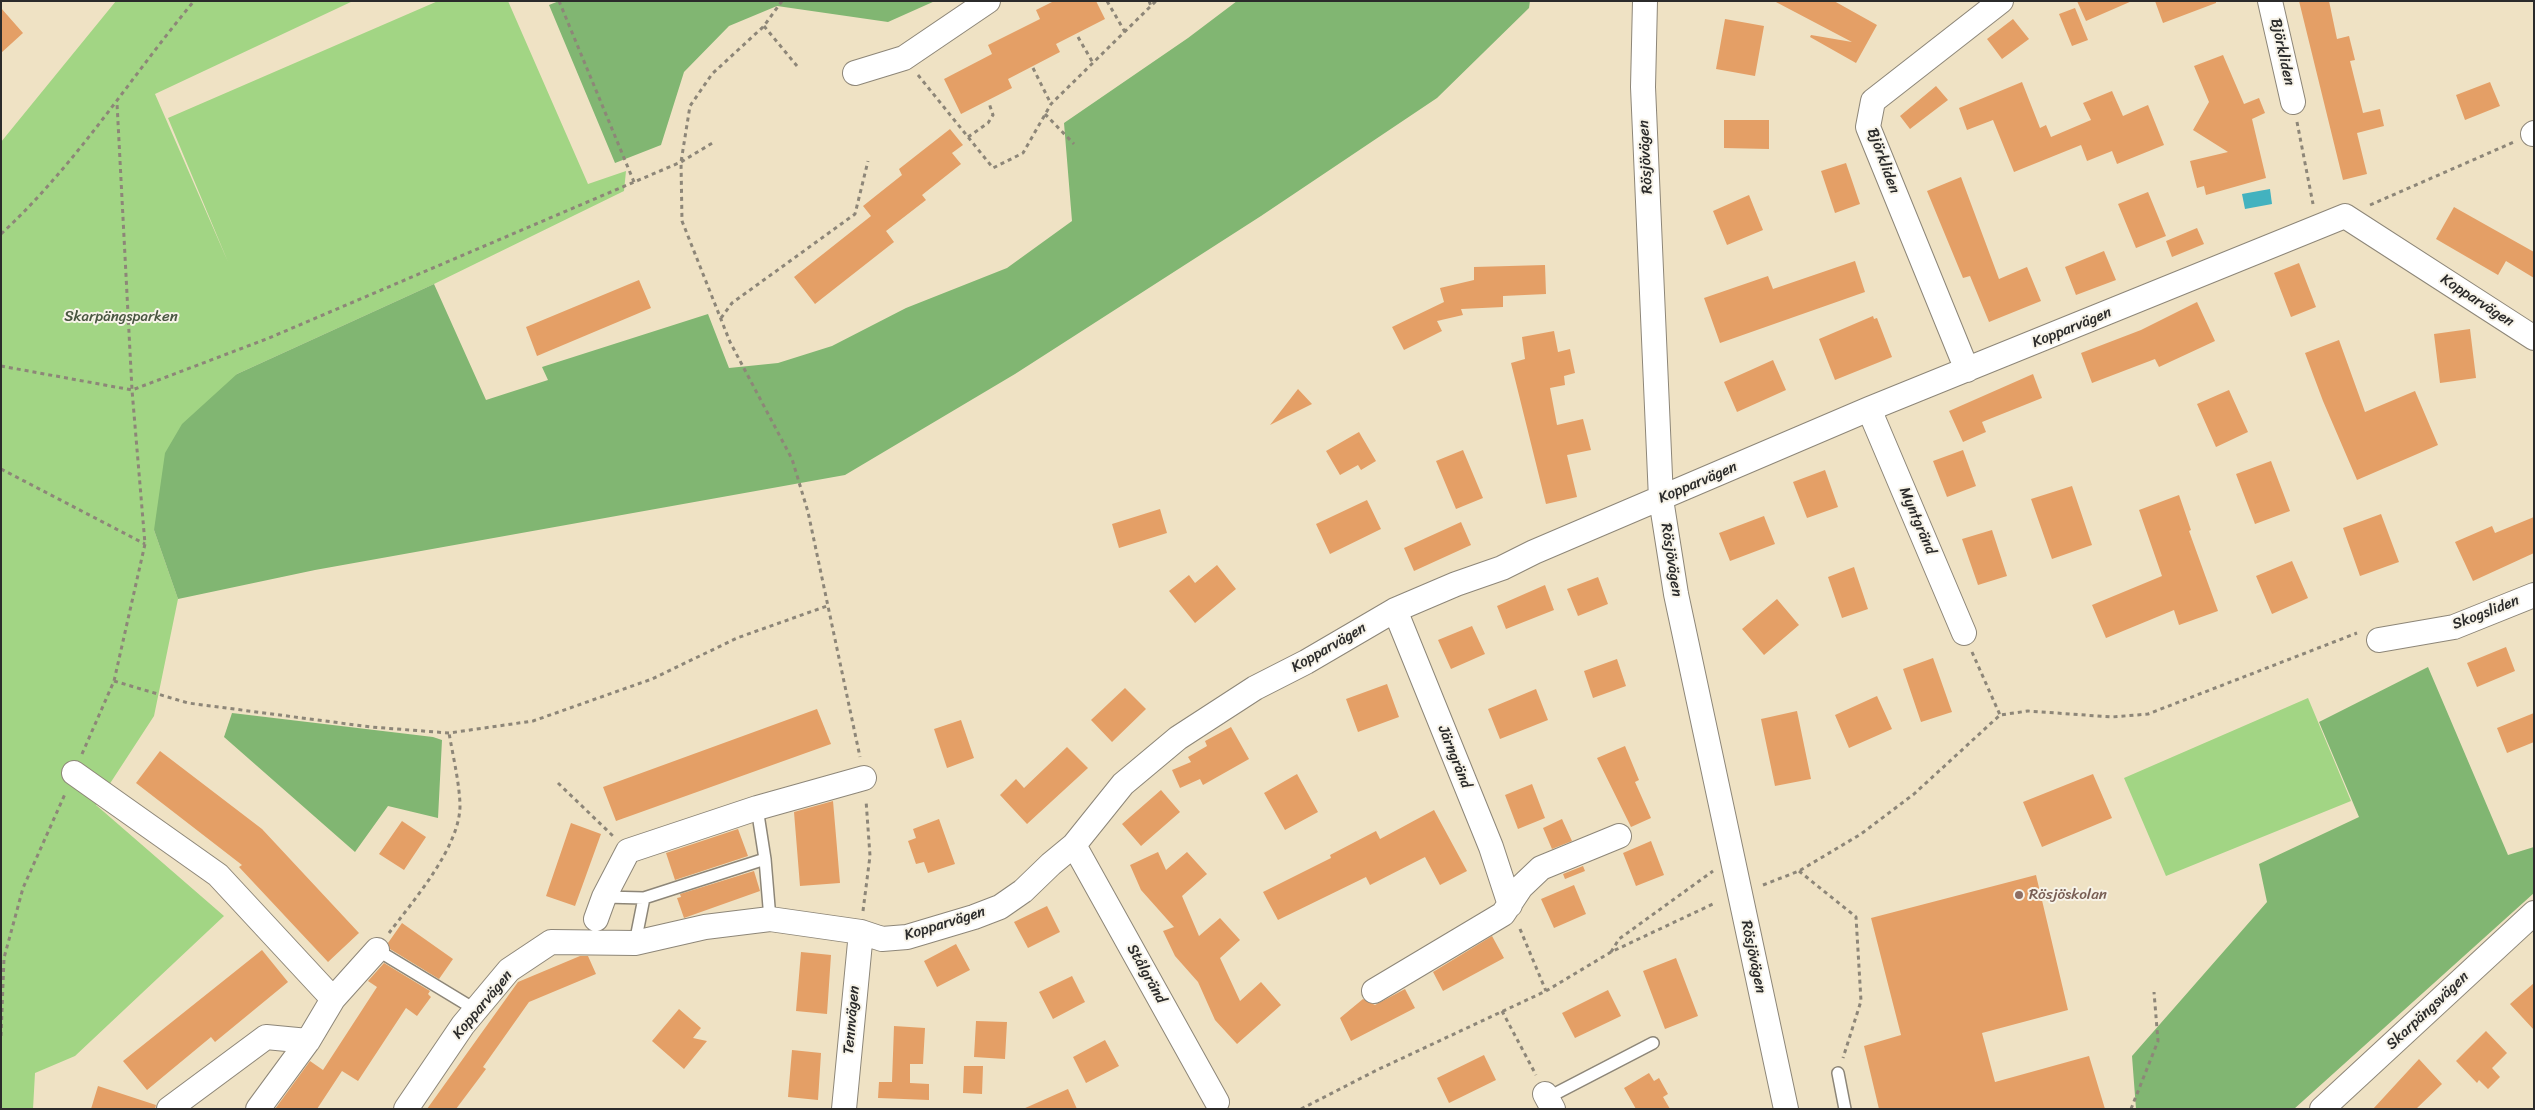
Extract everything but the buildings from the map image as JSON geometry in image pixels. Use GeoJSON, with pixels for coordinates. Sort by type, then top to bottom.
{"type":"FeatureCollection","features":[{"type":"Feature","properties":{"kind":"street"},"geometry":{"type":"LineString","coordinates":[[855,73],[904,58],[988,1]]}},
{"type":"Feature","properties":{"kind":"street","name":"Rösjövägen"},"geometry":{"type":"LineString","coordinates":[[1645,1],[1643,87],[1662,499],[1676,594],[1786,1109]]}},
{"type":"Feature","properties":{"kind":"street","name":"Björkliden"},"geometry":{"type":"LineString","coordinates":[[1967,370],[1868,128],[1873,101],[2001,1]]}},
{"type":"Feature","properties":{"kind":"street","name":"Björkliden"},"geometry":{"type":"LineString","coordinates":[[2270,1],[2293,102]]}},
{"type":"Feature","properties":{"kind":"street","name":"Kopparvägen"},"geometry":{"type":"LineString","coordinates":[[406,1109],[476,1010],[509,970],[551,942],[635,943],[705,927],[770,919],[861,932],[882,939],[907,937],[974,917],[1000,906],[1023,891],[1074,845],[1123,784],[1178,738],[1255,688],[1306,662],[1394,610],[1456,584],[1502,568],[1534,552],[1870,409],[2345,216],[2534,338]]}},
{"type":"Feature","properties":{"kind":"street","name":"Myntgränd"},"geometry":{"type":"LineString","coordinates":[[1870,409],[1964,633]]}},
{"type":"Feature","properties":{"kind":"street","name":"Skogsliden"},"geometry":{"type":"LineString","coordinates":[[2378,640],[2454,627],[2534,595]]}},
{"type":"Feature","properties":{"kind":"street","name":"Järngränd"},"geometry":{"type":"LineString","coordinates":[[1394,610],[1490,847],[1510,905]]}},
{"type":"Feature","properties":{"kind":"street"},"geometry":{"type":"LineString","coordinates":[[74,773],[218,875],[333,999]]}},
{"type":"Feature","properties":{"kind":"street"},"geometry":{"type":"LineString","coordinates":[[600,908],[628,851],[757,808],[864,778]]}},
{"type":"Feature","properties":{"kind":"street"},"geometry":{"type":"LineString","coordinates":[[1374,991],[1503,914],[1521,887],[1541,868],[1618,836]]}},
{"type":"Feature","properties":{"kind":"street","name":"Stålgränd"},"geometry":{"type":"LineString","coordinates":[[1074,845],[1217,1102]]}},
{"type":"Feature","properties":{"kind":"street","name":"Skarpängsvägen"},"geometry":{"type":"LineString","coordinates":[[2322,1109],[2534,913]]}},
{"type":"Feature","properties":{"kind":"street","name":"Tennvägen"},"geometry":{"type":"LineString","coordinates":[[847,1108],[861,932]]}},
{"type":"Feature","properties":{"kind":"street"},"geometry":{"type":"LineString","coordinates":[[258,1109],[308,1041],[333,999],[377,950]]}},
{"type":"Feature","properties":{"kind":"street"},"geometry":{"type":"LineString","coordinates":[[169,1109],[266,1037],[308,1041]]}},
{"type":"Feature","properties":{"kind":"lane"},"geometry":{"type":"LineString","coordinates":[[757,808],[765,859],[770,919]]}},
{"type":"Feature","properties":{"kind":"lane"},"geometry":{"type":"LineString","coordinates":[[600,908],[644,898],[765,859]]}},
{"type":"Feature","properties":{"kind":"lane"},"geometry":{"type":"LineString","coordinates":[[635,943],[644,898]]}},
{"type":"Feature","properties":{"kind":"lane"},"geometry":{"type":"LineString","coordinates":[[377,950],[476,1010]]}},
{"type":"Feature","properties":{"kind":"lane"},"geometry":{"type":"LineString","coordinates":[[1550,1104],[1652,1043]]}},
{"type":"Feature","properties":{"kind":"lane"},"geometry":{"type":"LineString","coordinates":[[1838,1073],[1845,1109]]}},
{"type":"Feature","properties":{"kind":"path"},"geometry":{"type":"LineString","coordinates":[[1,234],[26,211],[117,103],[194,1]]}},
{"type":"Feature","properties":{"kind":"path"},"geometry":{"type":"LineString","coordinates":[[559,1],[634,182]]}},
{"type":"Feature","properties":{"kind":"path"},"geometry":{"type":"LineString","coordinates":[[782,1],[764,26],[712,74],[690,106],[681,162],[682,221],[730,342],[792,459],[808,512],[864,778],[870,856],[861,932]]}},
{"type":"Feature","properties":{"kind":"path"},"geometry":{"type":"LineString","coordinates":[[1107,1],[1125,32]]}},
{"type":"Feature","properties":{"kind":"path"},"geometry":{"type":"LineString","coordinates":[[1148,1],[1151,6]]}},
{"type":"Feature","properties":{"kind":"path"},"geometry":{"type":"LineString","coordinates":[[904,58],[992,168],[1023,153],[1051,104],[1156,1]]}},
{"type":"Feature","properties":{"kind":"path"},"geometry":{"type":"LineString","coordinates":[[764,26],[797,66]]}},
{"type":"Feature","properties":{"kind":"path"},"geometry":{"type":"LineString","coordinates":[[1078,37],[1093,63]]}},
{"type":"Feature","properties":{"kind":"path"},"geometry":{"type":"LineString","coordinates":[[1033,68],[1051,104]]}},
{"type":"Feature","properties":{"kind":"path"},"geometry":{"type":"LineString","coordinates":[[968,137],[988,123],[993,115],[989,102]]}},
{"type":"Feature","properties":{"kind":"path"},"geometry":{"type":"LineString","coordinates":[[2293,102],[2318,227]]}},
{"type":"Feature","properties":{"kind":"path"},"geometry":{"type":"LineString","coordinates":[[1,1036],[4,958],[23,888],[114,681],[146,544],[132,390],[117,103]]}},
{"type":"Feature","properties":{"kind":"path"},"geometry":{"type":"LineString","coordinates":[[1045,114],[1074,144]]}},
{"type":"Feature","properties":{"kind":"path"},"geometry":{"type":"LineString","coordinates":[[2345,216],[2533,133]]}},
{"type":"Feature","properties":{"kind":"path"},"geometry":{"type":"LineString","coordinates":[[1,366],[132,390],[269,338],[681,162],[714,142]]}},
{"type":"Feature","properties":{"kind":"path"},"geometry":{"type":"LineString","coordinates":[[721,319],[732,303],[855,214],[868,161]]}},
{"type":"Feature","properties":{"kind":"path"},"geometry":{"type":"LineString","coordinates":[[1,469],[146,544]]}},
{"type":"Feature","properties":{"kind":"path"},"geometry":{"type":"LineString","coordinates":[[114,681],[188,703],[371,726],[449,732],[533,721],[652,679],[737,638],[827,606]]}},
{"type":"Feature","properties":{"kind":"path"},"geometry":{"type":"LineString","coordinates":[[1763,885],[1799,871],[1861,834],[1914,794],[2000,715],[2028,711],[2112,717],[2148,714],[2366,630],[2378,640]]}},
{"type":"Feature","properties":{"kind":"path"},"geometry":{"type":"LineString","coordinates":[[1964,633],[2000,715]]}},
{"type":"Feature","properties":{"kind":"path"},"geometry":{"type":"LineString","coordinates":[[377,950],[444,856],[453,835],[460,806],[449,732]]}},
{"type":"Feature","properties":{"kind":"path"},"geometry":{"type":"LineString","coordinates":[[558,783],[628,851]]}},
{"type":"Feature","properties":{"kind":"path"},"geometry":{"type":"LineString","coordinates":[[1611,952],[1619,939],[1715,870]]}},
{"type":"Feature","properties":{"kind":"path"},"geometry":{"type":"LineString","coordinates":[[1799,871],[1856,917],[1861,1001],[1838,1073]]}},
{"type":"Feature","properties":{"kind":"path"},"geometry":{"type":"LineString","coordinates":[[1301,1109],[1546,991],[1611,952],[1716,903]]}},
{"type":"Feature","properties":{"kind":"path"},"geometry":{"type":"LineString","coordinates":[[1510,905],[1546,991]]}},
{"type":"Feature","properties":{"kind":"path"},"geometry":{"type":"LineString","coordinates":[[2131,1109],[2158,1041],[2154,992]]}},
{"type":"Feature","properties":{"kind":"path"},"geometry":{"type":"LineString","coordinates":[[1502,1011],[1550,1104]]}},
{"type":"Feature","properties":{"kind":"green space","name":"Skarpängsparken"},"geometry":{"type":"Polygon","coordinates":[[[116,1],[353,1],[155,94],[228,262],[168,118],[438,1],[508,1],[588,184],[626,171],[624,191],[434,284],[237,374],[154,530],[178,599],[154,716],[96,805],[224,916],[75,1056],[35,1073],[33,1109],[1,1109],[1,142],[116,1]]]}},
{"type":"Feature","properties":{"kind":"green space"},"geometry":{"type":"Polygon","coordinates":[[[559,1],[935,1],[888,22],[777,6],[729,26],[684,72],[661,145],[615,163],[549,5],[559,1]]]}},
{"type":"Feature","properties":{"kind":"green space"},"geometry":{"type":"Polygon","coordinates":[[[1237,1],[1530,1],[1529,8],[1437,98],[1261,216],[1015,374],[845,475],[315,570],[178,599],[154,530],[165,453],[182,424],[237,374],[434,284],[486,400],[548,380],[542,367],[708,314],[729,368],[778,363],[832,346],[906,308],[1007,268],[1072,221],[1064,123],[1188,38],[1237,1]]]}},
{"type":"Feature","properties":{"kind":"green space"},"geometry":{"type":"Polygon","coordinates":[[[2428,667],[2508,855],[2534,847],[2534,893],[2294,1109],[2136,1109],[2132,1056],[2267,902],[2259,864],[2359,817],[2319,722],[2428,667]]]}},
{"type":"Feature","properties":{"kind":"green space"},"geometry":{"type":"Polygon","coordinates":[[[2308,698],[2351,801],[2166,876],[2124,778],[2308,698]]]}},
{"type":"Feature","properties":{"kind":"green space"},"geometry":{"type":"Polygon","coordinates":[[[232,713],[433,737],[442,740],[438,818],[388,806],[355,852],[224,737],[232,713]]]}},
{"type":"Feature","properties":{"kind":"water"},"geometry":{"type":"Polygon","coordinates":[[[2270,189],[2272,204],[2245,209],[2242,194],[2270,189]]]}},
{"type":"Feature","properties":{"kind":"place","name":"Rösjöskolan"},"geometry":{"type":"Point","coordinates":[2019,895]}}]}
